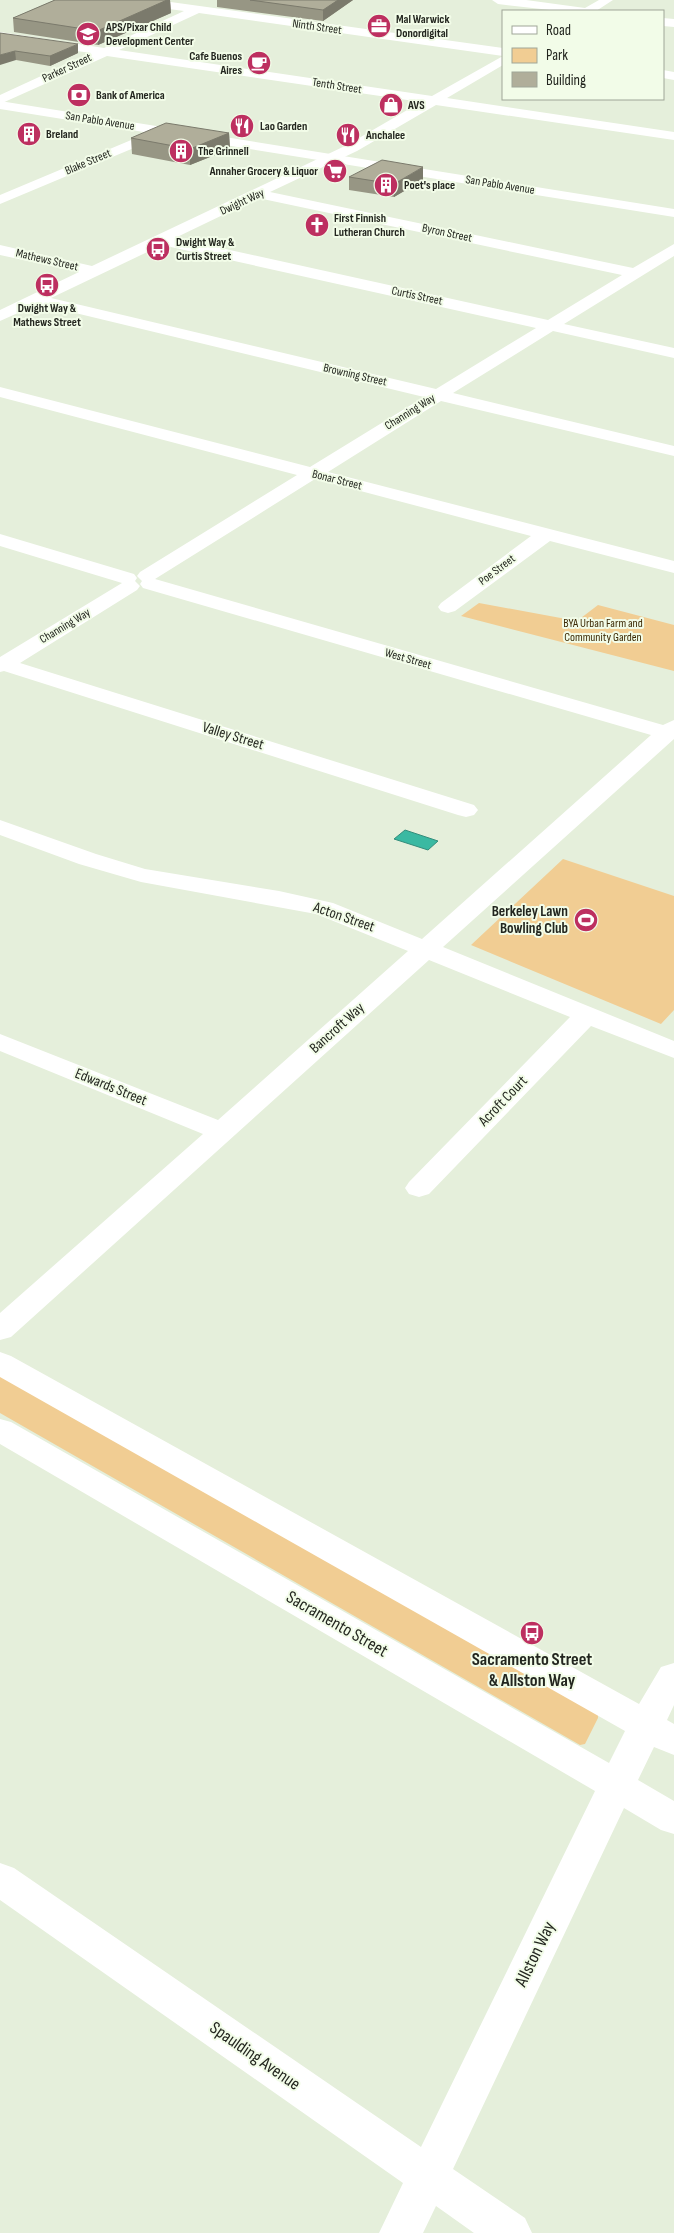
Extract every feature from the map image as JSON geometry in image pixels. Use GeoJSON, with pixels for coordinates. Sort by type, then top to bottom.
{"type":"FeatureCollection","features":[{"type":"Feature","properties":{"kind":"street","name":"Ninth Street"},"geometry":{"type":"LineString","coordinates":[[131,0],[502,52]]}},
{"type":"Feature","properties":{"kind":"street","name":"Parker Street"},"geometry":{"type":"LineString","coordinates":[[1,100],[217,0]]}},
{"type":"Feature","properties":{"kind":"street"},"geometry":{"type":"LineString","coordinates":[[498,0],[578,10]]}},
{"type":"Feature","properties":{"kind":"street"},"geometry":{"type":"LineString","coordinates":[[588,10],[607,0]]}},
{"type":"Feature","properties":{"kind":"street","name":"Tenth Street"},"geometry":{"type":"LineString","coordinates":[[0,36],[674,136]]}},
{"type":"Feature","properties":{"kind":"street","name":"Dwight Way"},"geometry":{"type":"LineString","coordinates":[[0,316],[339,155],[502,61]]}},
{"type":"Feature","properties":{"kind":"street","name":"San Pablo Avenue"},"geometry":{"type":"LineString","coordinates":[[1,100],[176,126],[674,213]]}},
{"type":"Feature","properties":{"kind":"street","name":"San Pablo Avenue"},"geometry":{"type":"LineString","coordinates":[[1,100],[160,131],[674,204]]}},
{"type":"Feature","properties":{"kind":"street","name":"Blake Street"},"geometry":{"type":"LineString","coordinates":[[0,200],[160,131],[176,126]]}},
{"type":"Feature","properties":{"kind":"street","name":"Byron Street"},"geometry":{"type":"LineString","coordinates":[[257,194],[636,273]]}},
{"type":"Feature","properties":{"kind":"street","name":"Curtis Street"},"geometry":{"type":"LineString","coordinates":[[161,240],[674,352]]}},
{"type":"Feature","properties":{"kind":"street","name":"Channing Way"},"geometry":{"type":"LineString","coordinates":[[1,664],[674,249]]}},
{"type":"Feature","properties":{"kind":"street","name":"Mathews Street"},"geometry":{"type":"LineString","coordinates":[[0,250],[94,271]]}},
{"type":"Feature","properties":{"kind":"street","name":"Browning Street"},"geometry":{"type":"LineString","coordinates":[[36,299],[674,451]]}},
{"type":"Feature","properties":{"kind":"street","name":"Bonar Street"},"geometry":{"type":"LineString","coordinates":[[0,392],[674,567]]}},
{"type":"Feature","properties":{"kind":"street","name":"Poe Street"},"geometry":{"type":"LineString","coordinates":[[448,607],[546,534]]}},
{"type":"Feature","properties":{"kind":"street","name":"West Street"},"geometry":{"type":"LineString","coordinates":[[0,540],[642,728],[670,730]]}},
{"type":"Feature","properties":{"kind":"street","name":"Valley Street"},"geometry":{"type":"LineString","coordinates":[[1,664],[466,810]]}},
{"type":"Feature","properties":{"kind":"street","name":"Bancroft Way"},"geometry":{"type":"LineString","coordinates":[[0,1330],[670,730]]}},
{"type":"Feature","properties":{"kind":"street","name":"Acton Street"},"geometry":{"type":"LineString","coordinates":[[0,827],[104,864],[142,875],[200,886],[265,895],[324,908],[674,1050]]}},
{"type":"Feature","properties":{"kind":"street","name":"Acroft Court"},"geometry":{"type":"LineString","coordinates":[[419,1188],[587,1015]]}},
{"type":"Feature","properties":{"kind":"street","name":"Edwards Street"},"geometry":{"type":"LineString","coordinates":[[0,1042],[223,1132]]}},
{"type":"Feature","properties":{"kind":"street"},"geometry":{"type":"LineString","coordinates":[[0,1363],[660,1733]]}},
{"type":"Feature","properties":{"kind":"street","name":"Sacramento Street"},"geometry":{"type":"LineString","coordinates":[[0,1430],[674,1819]]}},
{"type":"Feature","properties":{"kind":"street","name":"Allston Way"},"geometry":{"type":"LineString","coordinates":[[401,2233],[616,1786],[660,1733],[660,1697],[674,1677]]}},
{"type":"Feature","properties":{"kind":"street","name":"Spaulding Avenue"},"geometry":{"type":"LineString","coordinates":[[0,1880],[510,2233]]}},
{"type":"Feature","properties":{"kind":"green space","name":"BYA Urban Farm and Community Garden"},"geometry":{"type":"Polygon","coordinates":[[[479,603],[577,621],[598,605],[674,625],[674,671],[461,616],[479,603]]]}},
{"type":"Feature","properties":{"kind":"green space","name":"Berkeley Lawn Bowling Club"},"geometry":{"type":"Polygon","coordinates":[[[563,859],[674,896],[674,1010],[661,1024],[471,945],[563,859]]]}},
{"type":"Feature","properties":{"kind":"green space"},"geometry":{"type":"Polygon","coordinates":[[[0,1375],[598,1713],[598,1718],[585,1744],[580,1745],[0,1413],[0,1375]]]}},
{"type":"Feature","properties":{"kind":"water"},"geometry":{"type":"Polygon","coordinates":[[[405,830],[438,841],[428,850],[394,839],[405,830]]]}},
{"type":"Feature","properties":{"kind":"building"},"geometry":{"type":"Polygon","coordinates":[[[55,0],[167,0],[97,31],[13,18],[55,0]]]}},
{"type":"Feature","properties":{"kind":"building"},"geometry":{"type":"Polygon","coordinates":[[[250,0],[338,0],[323,10],[250,0]]]}},
{"type":"Feature","properties":{"kind":"building"},"geometry":{"type":"Polygon","coordinates":[[[0,33],[78,44],[50,56],[15,51],[0,55],[0,33]]]}},
{"type":"Feature","properties":{"kind":"building"},"geometry":{"type":"Polygon","coordinates":[[[166,123],[229,133],[190,149],[131,138],[166,123]]]}},
{"type":"Feature","properties":{"kind":"building"},"geometry":{"type":"Polygon","coordinates":[[[382,160],[423,167],[394,184],[349,177],[382,160]]]}},
{"type":"Feature","properties":{"kind":"place","name":"Mal Warwick Donordigital"},"geometry":{"type":"Point","coordinates":[379,26]}},
{"type":"Feature","properties":{"kind":"place","name":"APS/Pixar Child Development Center"},"geometry":{"type":"Point","coordinates":[88,34]}},
{"type":"Feature","properties":{"kind":"place","name":"Cafe Buenos Aires"},"geometry":{"type":"Point","coordinates":[259,63]}},
{"type":"Feature","properties":{"kind":"place","name":"Bank of America"},"geometry":{"type":"Point","coordinates":[79,95]}},
{"type":"Feature","properties":{"kind":"place","name":"AVS"},"geometry":{"type":"Point","coordinates":[391,105]}},
{"type":"Feature","properties":{"kind":"place","name":"Lao Garden"},"geometry":{"type":"Point","coordinates":[242,126]}},
{"type":"Feature","properties":{"kind":"place","name":"Breland"},"geometry":{"type":"Point","coordinates":[29,134]}},
{"type":"Feature","properties":{"kind":"place","name":"Anchalee"},"geometry":{"type":"Point","coordinates":[348,135]}},
{"type":"Feature","properties":{"kind":"place","name":"The Grinnell"},"geometry":{"type":"Point","coordinates":[181,151]}},
{"type":"Feature","properties":{"kind":"place","name":"Annaher Grocery & Liquor"},"geometry":{"type":"Point","coordinates":[335,171]}},
{"type":"Feature","properties":{"kind":"place","name":"Poet's place"},"geometry":{"type":"Point","coordinates":[386,185]}},
{"type":"Feature","properties":{"kind":"place","name":"First Finnish Lutheran Church"},"geometry":{"type":"Point","coordinates":[317,225]}},
{"type":"Feature","properties":{"kind":"place","name":"Dwight Way & Curtis Street"},"geometry":{"type":"Point","coordinates":[158,249]}},
{"type":"Feature","properties":{"kind":"place","name":"Dwight Way & Mathews Street"},"geometry":{"type":"Point","coordinates":[47,285]}},
{"type":"Feature","properties":{"kind":"place","name":"Berkeley Lawn Bowling Club"},"geometry":{"type":"Point","coordinates":[586,920]}},
{"type":"Feature","properties":{"kind":"place","name":"Sacramento Street & Allston Way"},"geometry":{"type":"Point","coordinates":[532,1633]}}]}
